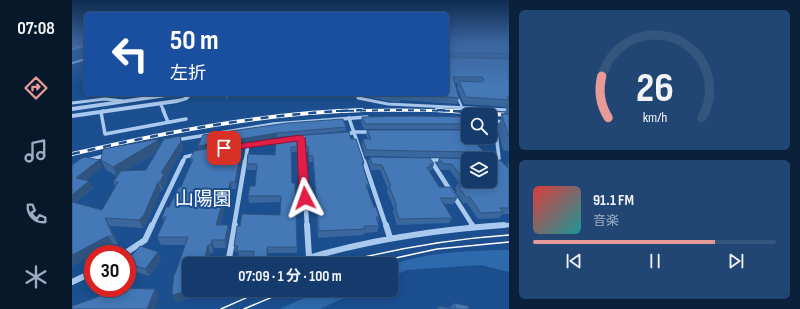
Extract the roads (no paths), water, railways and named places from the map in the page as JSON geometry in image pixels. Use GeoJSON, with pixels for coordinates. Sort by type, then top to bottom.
{"type":"FeatureCollection","features":[{"type":"Feature","properties":{"kind":"street"},"geometry":{"type":"LineString","coordinates":[[72,63],[84,60]]}},
{"type":"Feature","properties":{"kind":"street"},"geometry":{"type":"LineString","coordinates":[[149,96],[72,109],[161,96]]}},
{"type":"Feature","properties":{"kind":"street"},"geometry":{"type":"LineString","coordinates":[[72,116],[103,110],[185,99],[188,96]]}},
{"type":"Feature","properties":{"kind":"street"},"geometry":{"type":"LineString","coordinates":[[358,96],[358,98],[388,104],[509,110]]}},
{"type":"Feature","properties":{"kind":"street"},"geometry":{"type":"LineString","coordinates":[[72,103],[105,99],[123,101]]}},
{"type":"Feature","properties":{"kind":"street"},"geometry":{"type":"LineString","coordinates":[[160,103],[168,122]]}},
{"type":"Feature","properties":{"kind":"street"},"geometry":{"type":"LineString","coordinates":[[103,110],[101,112],[105,134],[186,119]]}},
{"type":"Feature","properties":{"kind":"street"},"geometry":{"type":"LineString","coordinates":[[169,141],[221,131],[274,124],[370,117]]}},
{"type":"Feature","properties":{"kind":"street"},"geometry":{"type":"LineString","coordinates":[[349,118],[390,238]]}},
{"type":"Feature","properties":{"kind":"street"},"geometry":{"type":"LineString","coordinates":[[497,122],[509,122]]}},
{"type":"Feature","properties":{"kind":"street"},"geometry":{"type":"LineString","coordinates":[[344,135],[354,132],[378,132]]}},
{"type":"Feature","properties":{"kind":"street"},"geometry":{"type":"LineString","coordinates":[[233,147],[315,137]]}},
{"type":"Feature","properties":{"kind":"street"},"geometry":{"type":"LineString","coordinates":[[301,138],[309,257],[390,238],[473,227],[509,225]]}},
{"type":"Feature","properties":{"kind":"street"},"geometry":{"type":"LineString","coordinates":[[497,141],[499,158],[497,161],[501,165]]}},
{"type":"Feature","properties":{"kind":"street"},"geometry":{"type":"LineString","coordinates":[[229,257],[248,145]]}},
{"type":"Feature","properties":{"kind":"street"},"geometry":{"type":"LineString","coordinates":[[136,246],[145,240],[185,157],[205,152]]}},
{"type":"Feature","properties":{"kind":"street"},"geometry":{"type":"LineString","coordinates":[[85,161],[113,154]]}},
{"type":"Feature","properties":{"kind":"street"},"geometry":{"type":"LineString","coordinates":[[364,159],[371,159]]}},
{"type":"Feature","properties":{"kind":"street"},"geometry":{"type":"LineString","coordinates":[[417,160],[453,160]]}},
{"type":"Feature","properties":{"kind":"street"},"geometry":{"type":"LineString","coordinates":[[431,160],[473,227]]}},
{"type":"Feature","properties":{"kind":"street"},"geometry":{"type":"LineString","coordinates":[[72,282],[84,276]]}},
{"type":"Feature","properties":{"kind":"lane"},"geometry":{"type":"LineString","coordinates":[[456,92],[462,107]]}},
{"type":"Feature","properties":{"kind":"tram line"},"geometry":{"type":"LineString","coordinates":[[366,257],[422,245],[509,235]]}},
{"type":"Feature","properties":{"kind":"tram line"},"geometry":{"type":"LineString","coordinates":[[398,257],[437,249],[509,242]]}},
{"type":"Feature","properties":{"kind":"tram line"},"geometry":{"type":"LineString","coordinates":[[221,309],[248,297]]}},
{"type":"Feature","properties":{"kind":"tram line"},"geometry":{"type":"LineString","coordinates":[[244,309],[272,297]]}},
{"type":"Feature","properties":{"kind":"railway"},"geometry":{"type":"LineString","coordinates":[[347,111],[362,110]]}},
{"type":"Feature","properties":{"kind":"railway"},"geometry":{"type":"LineString","coordinates":[[437,110],[449,111]]}},
{"type":"Feature","properties":{"kind":"railway"},"geometry":{"type":"LineString","coordinates":[[336,111],[347,111]]}},
{"type":"Feature","properties":{"kind":"railway"},"geometry":{"type":"LineString","coordinates":[[72,154],[144,138],[252,119],[347,111]]}},
{"type":"Feature","properties":{"kind":"railway"},"geometry":{"type":"LineString","coordinates":[[347,111],[449,111]]}},
{"type":"Feature","properties":{"kind":"railway"},"geometry":{"type":"LineString","coordinates":[[449,111],[461,111]]}},
{"type":"Feature","properties":{"kind":"railway"},"geometry":{"type":"LineString","coordinates":[[449,111],[509,115]]}},
{"type":"Feature","properties":{"kind":"district","name":"山陽園"},"geometry":{"type":"Point","coordinates":[203,198]}}]}
